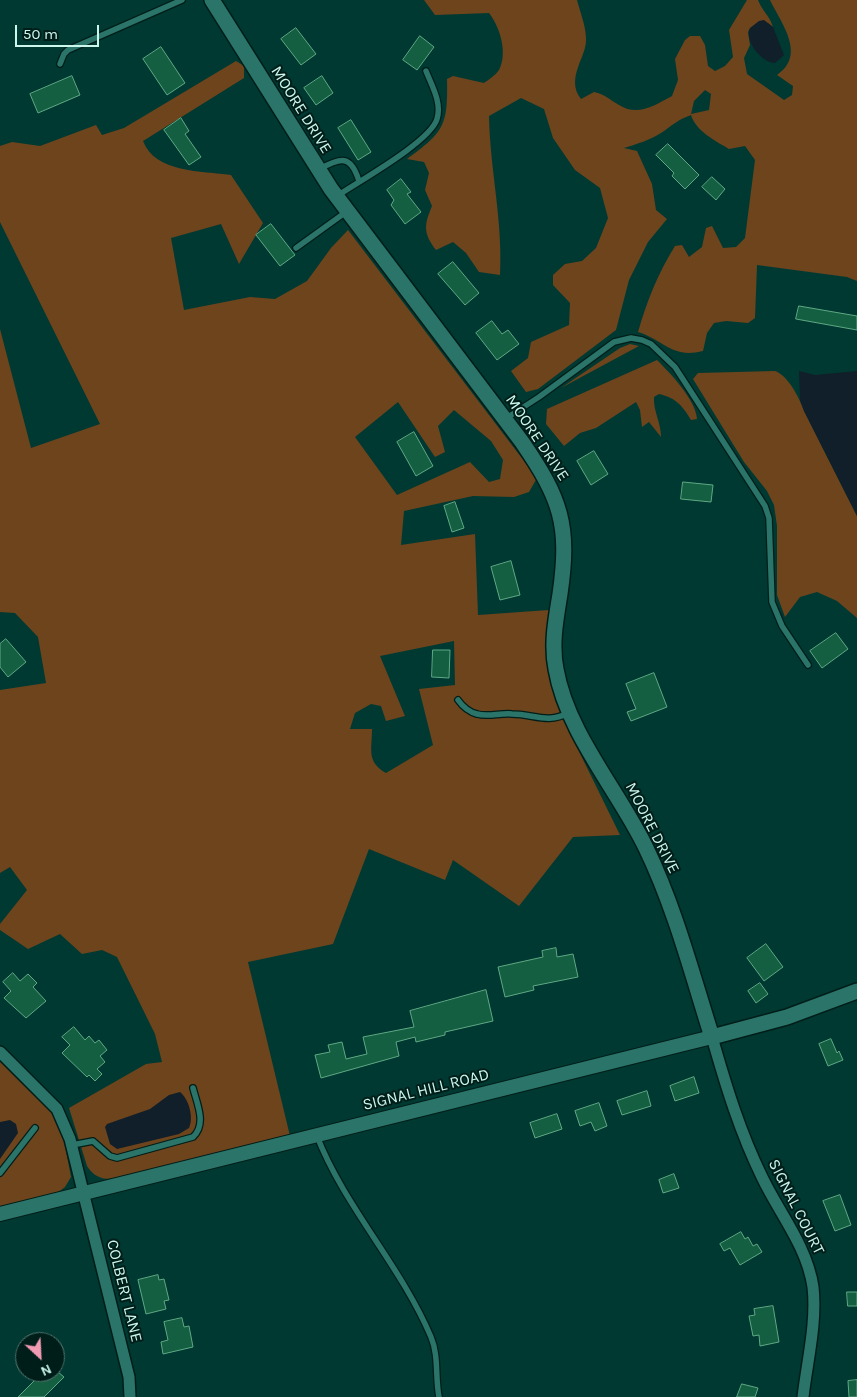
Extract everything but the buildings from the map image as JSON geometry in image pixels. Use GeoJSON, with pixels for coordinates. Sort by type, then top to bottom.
{"type":"FeatureCollection","features":[{"type":"Feature","properties":{"kind":"main road","name":"MOORE DRIVE"},"geometry":{"type":"LineString","coordinates":[[212,0],[336,196],[505,418],[546,476],[560,512],[565,550],[554,630],[554,650],[561,689],[588,748],[631,819],[654,867],[673,913],[712,1037]]}},
{"type":"Feature","properties":{"kind":"main road","name":"SIGNAL HILL ROAD"},"geometry":{"type":"LineString","coordinates":[[712,1037],[788,1017],[857,990]]}},
{"type":"Feature","properties":{"kind":"street","name":"SIGNAL HILL ROAD"},"geometry":{"type":"LineString","coordinates":[[0,1214],[712,1037]]}},
{"type":"Feature","properties":{"kind":"street","name":"SIGNAL COURT"},"geometry":{"type":"LineString","coordinates":[[712,1037],[741,1131],[763,1179],[802,1249],[808,1267],[814,1297],[803,1397]]}},
{"type":"Feature","properties":{"kind":"street","name":"COLBERT LANE"},"geometry":{"type":"LineString","coordinates":[[0,1052],[57,1109],[72,1145],[129,1377],[130,1397]]}},
{"type":"Feature","properties":{"kind":"lane"},"geometry":{"type":"LineString","coordinates":[[60,64],[68,50],[182,0]]}},
{"type":"Feature","properties":{"kind":"lane"},"geometry":{"type":"LineString","coordinates":[[336,196],[415,145],[432,130],[438,118],[437,97],[426,71]]}},
{"type":"Feature","properties":{"kind":"lane"},"geometry":{"type":"LineString","coordinates":[[318,170],[339,159],[348,161],[356,170],[359,181]]}},
{"type":"Feature","properties":{"kind":"lane"},"geometry":{"type":"LineString","coordinates":[[296,248],[348,210]]}},
{"type":"Feature","properties":{"kind":"lane"},"geometry":{"type":"LineString","coordinates":[[505,418],[539,397],[614,342],[631,338],[651,344],[672,363],[765,506],[769,518],[772,602],[782,626],[808,665]]}},
{"type":"Feature","properties":{"kind":"lane"},"geometry":{"type":"LineString","coordinates":[[458,700],[466,710],[481,715],[515,714],[552,719],[570,712]]}},
{"type":"Feature","properties":{"kind":"lane"},"geometry":{"type":"LineString","coordinates":[[72,1145],[93,1140],[110,1156],[117,1158],[182,1145],[193,1138],[200,1126],[200,1117],[193,1088]]}},
{"type":"Feature","properties":{"kind":"lane"},"geometry":{"type":"LineString","coordinates":[[0,1173],[35,1128]]}},
{"type":"Feature","properties":{"kind":"lane"},"geometry":{"type":"LineString","coordinates":[[316,1136],[334,1171],[400,1276],[431,1339],[435,1353],[439,1397]]}},
{"type":"Feature","properties":{"kind":"shaded area"},"geometry":{"type":"Polygon","coordinates":[[[424,0],[577,0],[586,34],[585,46],[575,83],[581,99],[594,92],[626,108],[640,110],[653,106],[672,96],[678,80],[675,59],[685,40],[690,36],[700,36],[705,45],[708,66],[715,71],[725,66],[733,57],[729,30],[747,0],[758,0],[773,27],[768,23],[750,28],[748,32],[750,45],[744,58],[747,74],[784,100],[792,95],[793,86],[777,75],[786,67],[791,49],[785,29],[770,0],[857,0],[857,281],[847,277],[757,265],[755,318],[748,323],[726,321],[714,323],[707,333],[703,351],[683,353],[676,351],[638,332],[645,309],[663,266],[675,246],[682,245],[689,257],[702,247],[706,228],[712,226],[723,248],[736,247],[745,238],[755,160],[745,146],[729,149],[712,139],[697,126],[691,115],[652,138],[624,148],[637,151],[652,184],[656,210],[667,219],[648,242],[629,280],[616,330],[538,389],[526,392],[511,371],[528,358],[531,342],[569,325],[570,303],[553,285],[553,275],[565,264],[582,261],[596,248],[608,218],[600,188],[575,170],[553,138],[544,109],[521,98],[489,116],[500,235],[500,275],[479,272],[466,253],[453,242],[436,250],[429,239],[426,229],[427,218],[432,206],[425,190],[429,173],[424,162],[407,159],[429,142],[445,118],[447,79],[453,76],[484,83],[499,70],[502,63],[503,48],[496,25],[489,13],[435,15],[424,0]],[[705,90],[694,101],[691,114],[709,110],[711,94],[705,90]]]}},
{"type":"Feature","properties":{"kind":"shaded area"},"geometry":{"type":"Polygon","coordinates":[[[236,61],[244,66],[244,78],[143,141],[149,151],[168,165],[194,171],[231,175],[263,223],[239,264],[221,224],[171,238],[184,310],[250,297],[275,299],[307,281],[331,248],[348,230],[537,478],[529,492],[514,497],[473,496],[404,511],[401,545],[475,534],[478,615],[549,610],[546,660],[550,682],[571,735],[620,835],[573,837],[519,906],[453,860],[445,880],[369,849],[333,944],[248,962],[290,1136],[124,1177],[107,1179],[99,1177],[87,1166],[69,1108],[146,1064],[162,1062],[155,1034],[117,957],[102,950],[82,954],[60,934],[28,949],[0,930],[0,924],[27,890],[10,867],[0,873],[0,690],[46,683],[38,637],[15,613],[0,612],[0,329],[31,448],[100,424],[0,222],[0,146],[12,142],[40,146],[96,125],[102,135],[124,128],[236,61]],[[398,402],[355,437],[397,495],[470,462],[489,482],[500,479],[503,460],[491,441],[454,410],[438,426],[445,452],[435,457],[398,402]],[[454,641],[380,656],[405,716],[386,721],[381,706],[371,704],[355,713],[350,729],[372,729],[371,749],[373,760],[386,773],[433,745],[419,689],[455,685],[454,641]]]}},
{"type":"Feature","properties":{"kind":"shaded area"},"geometry":{"type":"Polygon","coordinates":[[[630,344],[639,346],[561,388],[620,348],[630,344]]]}},
{"type":"Feature","properties":{"kind":"shaded area"},"geometry":{"type":"Polygon","coordinates":[[[657,360],[687,395],[696,412],[697,419],[691,420],[678,403],[659,394],[654,397],[654,402],[661,437],[649,422],[642,427],[640,410],[636,402],[596,428],[580,433],[564,446],[546,424],[547,409],[657,360]]]}},
{"type":"Feature","properties":{"kind":"shaded area"},"geometry":{"type":"Polygon","coordinates":[[[775,371],[780,373],[789,382],[796,394],[857,516],[857,618],[837,601],[817,592],[800,597],[785,617],[777,595],[777,526],[774,505],[767,491],[744,462],[693,379],[698,373],[775,371]]]}},
{"type":"Feature","properties":{"kind":"shaded area"},"geometry":{"type":"Polygon","coordinates":[[[0,1060],[52,1111],[63,1135],[71,1177],[65,1187],[57,1193],[0,1208],[0,1060]]]}},
{"type":"Feature","properties":{"kind":"water"},"geometry":{"type":"Polygon","coordinates":[[[764,20],[773,27],[784,55],[775,63],[760,55],[755,50],[750,39],[750,28],[759,21],[764,20]]]}},
{"type":"Feature","properties":{"kind":"water"},"geometry":{"type":"Polygon","coordinates":[[[799,371],[815,375],[857,371],[857,516],[804,411],[800,400],[799,371]]]}},
{"type":"Feature","properties":{"kind":"water"},"geometry":{"type":"Polygon","coordinates":[[[180,1092],[186,1099],[190,1109],[191,1119],[189,1128],[179,1134],[117,1149],[110,1144],[105,1127],[107,1124],[150,1109],[169,1095],[180,1092]]]}},
{"type":"Feature","properties":{"kind":"water"},"geometry":{"type":"Polygon","coordinates":[[[10,1120],[16,1124],[18,1133],[0,1159],[0,1122],[10,1120]]]}}]}
